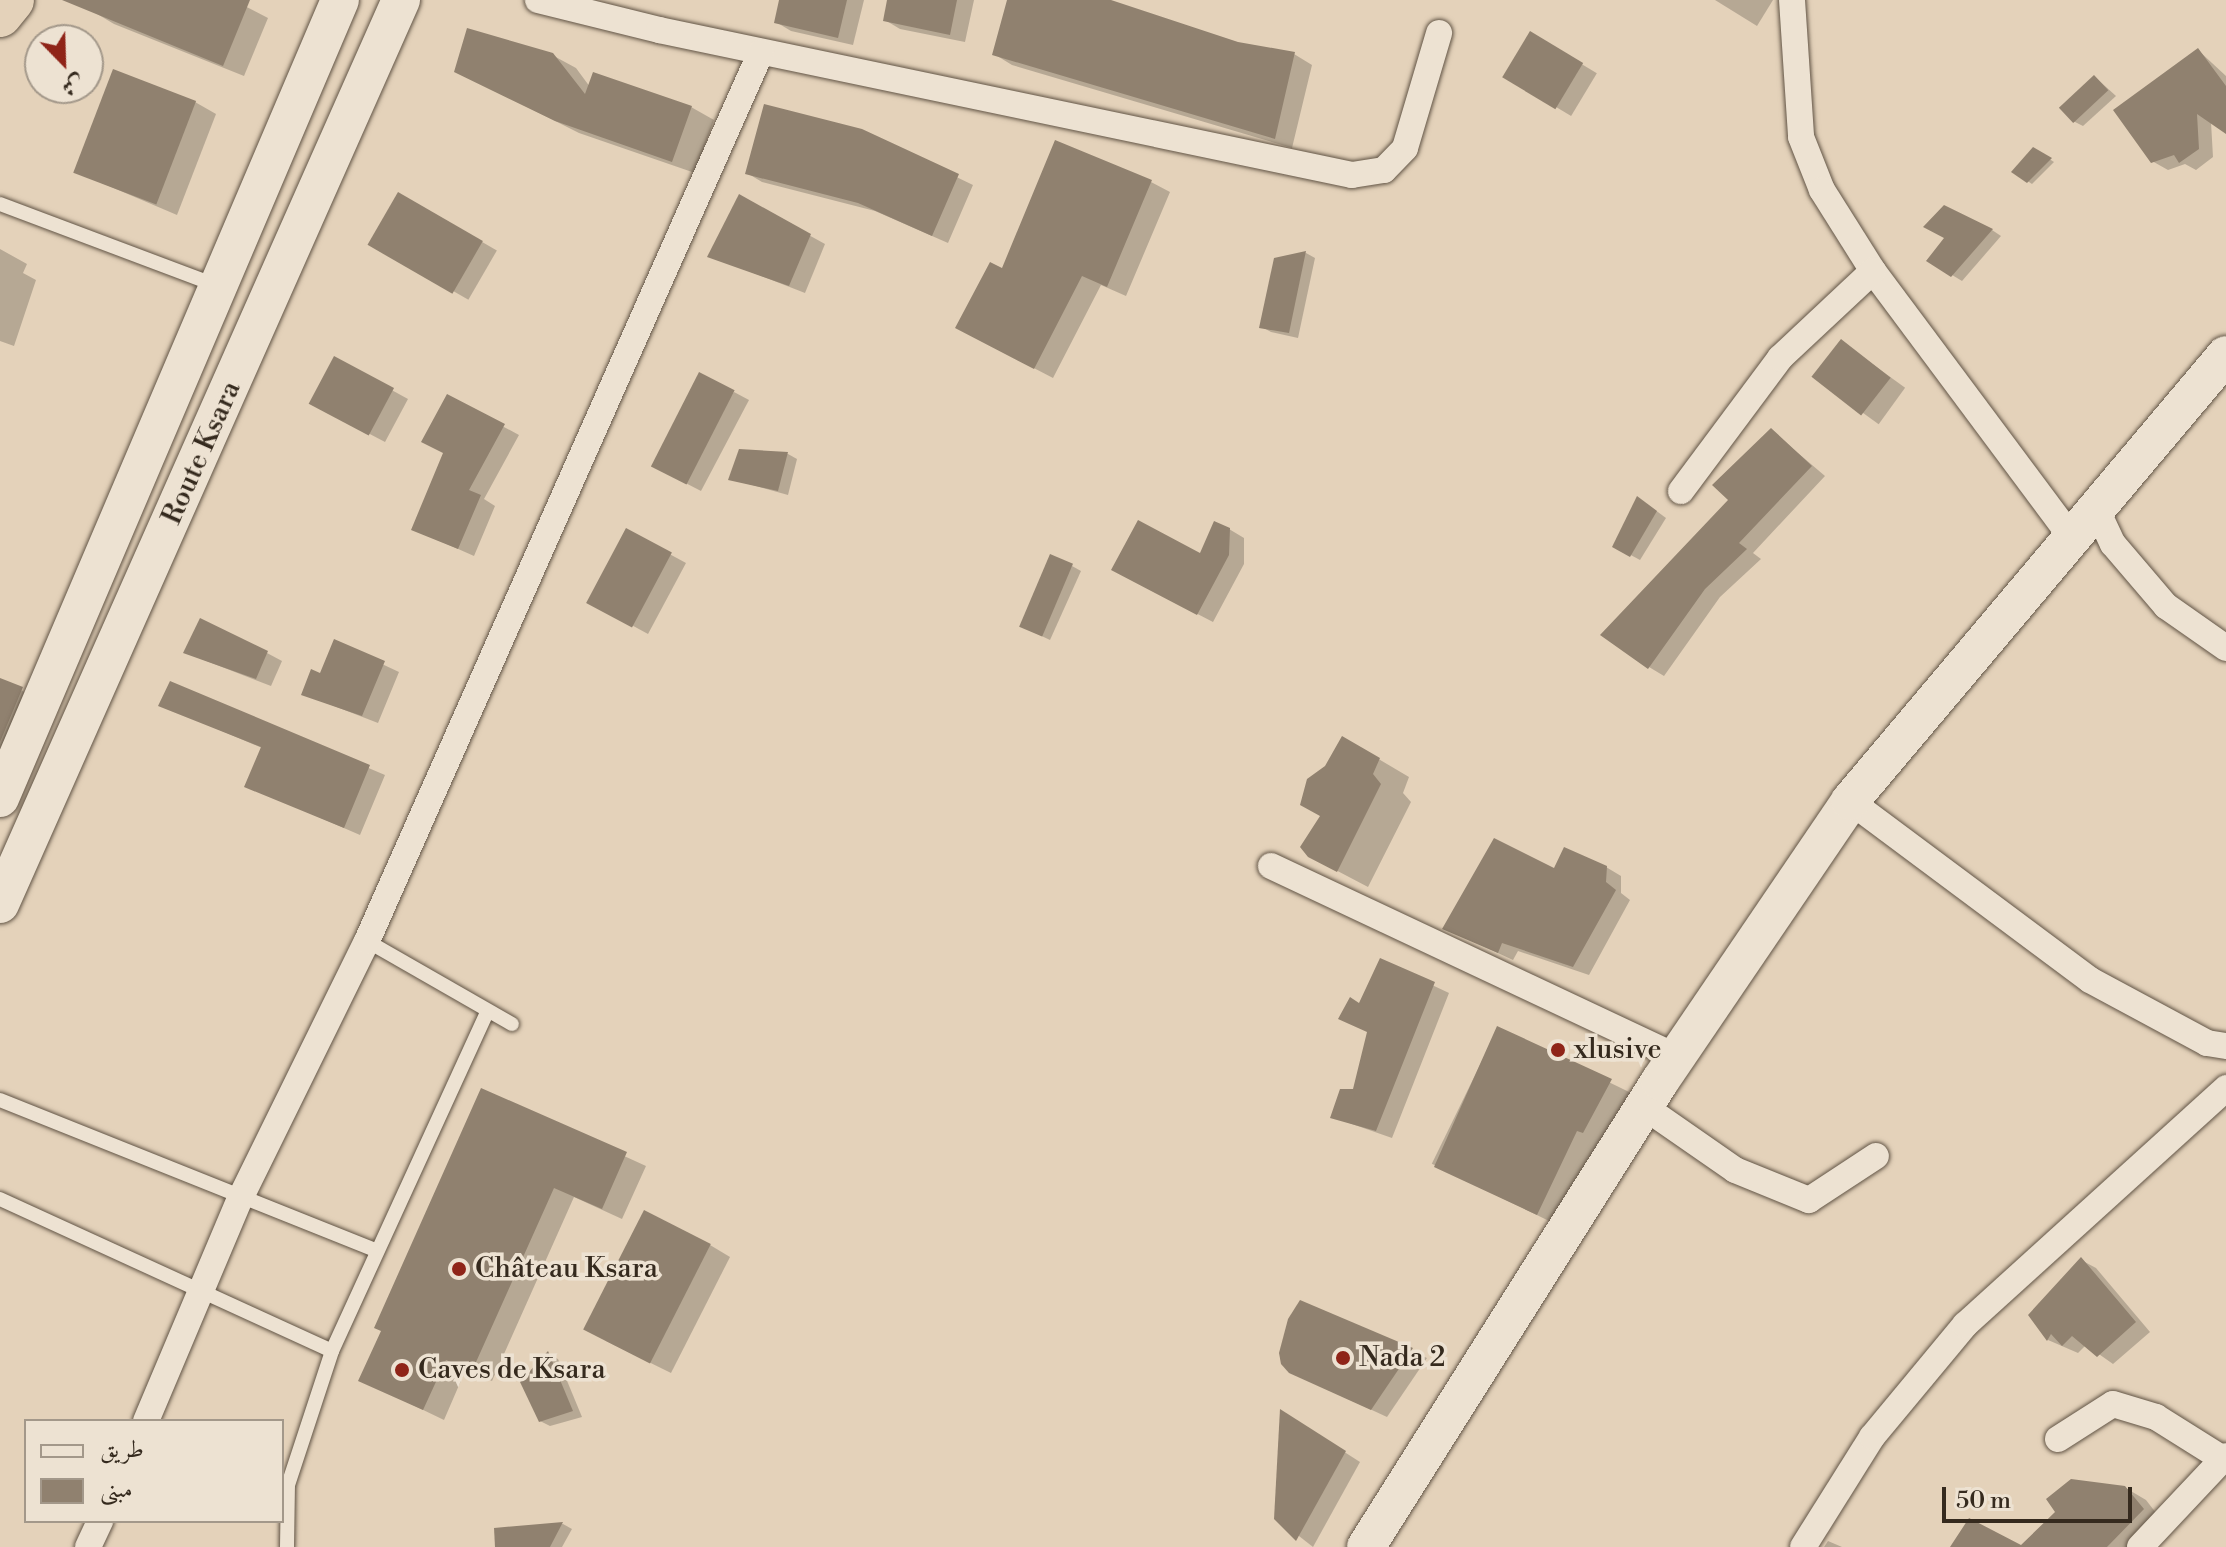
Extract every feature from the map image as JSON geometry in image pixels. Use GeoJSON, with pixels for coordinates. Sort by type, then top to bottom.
{"type":"FeatureCollection","features":[{"type":"Feature","properties":{"kind":"highway"},"geometry":{"type":"LineString","coordinates":[[0,15],[12,0]]}},
{"type":"Feature","properties":{"kind":"main road","name":"Route Ksara"},"geometry":{"type":"LineString","coordinates":[[0,798],[340,0]]}},
{"type":"Feature","properties":{"kind":"main road","name":"Route Ksara"},"geometry":{"type":"LineString","coordinates":[[0,904],[11,852],[401,0]]}},
{"type":"Feature","properties":{"kind":"main road"},"geometry":{"type":"LineString","coordinates":[[1366,1547],[1643,1106],[1850,801],[2226,355]]}},
{"type":"Feature","properties":{"kind":"street"},"geometry":{"type":"LineString","coordinates":[[538,0],[761,52],[1352,175],[1384,170],[1405,148],[1439,33]]}},
{"type":"Feature","properties":{"kind":"street"},"geometry":{"type":"LineString","coordinates":[[1792,0],[1801,137],[1822,190],[1873,271],[2071,537]]}},
{"type":"Feature","properties":{"kind":"street"},"geometry":{"type":"LineString","coordinates":[[147,1419],[204,1293],[240,1199],[367,941],[761,52]]}},
{"type":"Feature","properties":{"kind":"street"},"geometry":{"type":"LineString","coordinates":[[1681,491],[1780,358],[1873,271]]}},
{"type":"Feature","properties":{"kind":"street"},"geometry":{"type":"LineString","coordinates":[[2096,508],[2113,544],[2166,606],[2226,648]]}},
{"type":"Feature","properties":{"kind":"street"},"geometry":{"type":"LineString","coordinates":[[1803,1547],[1872,1437],[1965,1325],[2226,1088],[2217,1045],[2090,980],[1850,801]]}},
{"type":"Feature","properties":{"kind":"street"},"geometry":{"type":"LineString","coordinates":[[1271,866],[1676,1057]]}},
{"type":"Feature","properties":{"kind":"street"},"geometry":{"type":"LineString","coordinates":[[1643,1106],[1735,1170],[1809,1200],[1876,1156]]}},
{"type":"Feature","properties":{"kind":"street"},"geometry":{"type":"LineString","coordinates":[[2058,1439],[2113,1404],[2156,1417],[2224,1458],[2140,1547]]}},
{"type":"Feature","properties":{"kind":"street"},"geometry":{"type":"LineString","coordinates":[[88,1547],[99,1523]]}},
{"type":"Feature","properties":{"kind":"lane"},"geometry":{"type":"LineString","coordinates":[[0,204],[218,286]]}},
{"type":"Feature","properties":{"kind":"lane"},"geometry":{"type":"LineString","coordinates":[[367,941],[512,1024]]}},
{"type":"Feature","properties":{"kind":"lane"},"geometry":{"type":"LineString","coordinates":[[287,1547],[288,1485],[332,1351],[375,1250],[488,1011]]}},
{"type":"Feature","properties":{"kind":"lane"},"geometry":{"type":"LineString","coordinates":[[0,1100],[240,1199],[375,1250]]}},
{"type":"Feature","properties":{"kind":"lane"},"geometry":{"type":"LineString","coordinates":[[0,1199],[332,1351]]}},
{"type":"Feature","properties":{"kind":"building"},"geometry":{"type":"Polygon","coordinates":[[[62,0],[250,0],[223,66],[62,0]]]}},
{"type":"Feature","properties":{"kind":"building"},"geometry":{"type":"Polygon","coordinates":[[[779,0],[847,0],[838,38],[774,23],[779,0]]]}},
{"type":"Feature","properties":{"kind":"building"},"geometry":{"type":"Polygon","coordinates":[[[887,0],[957,0],[950,35],[883,21],[887,0]]]}},
{"type":"Feature","properties":{"kind":"building"},"geometry":{"type":"Polygon","coordinates":[[[1007,0],[1111,0],[1238,42],[1295,52],[1275,139],[992,55],[1007,0]]]}},
{"type":"Feature","properties":{"kind":"building"},"geometry":{"type":"Polygon","coordinates":[[[467,28],[553,53],[585,94],[593,72],[692,106],[672,162],[555,121],[454,72],[467,28]]]}},
{"type":"Feature","properties":{"kind":"building"},"geometry":{"type":"Polygon","coordinates":[[[1530,31],[1583,63],[1555,109],[1502,77],[1530,31]]]}},
{"type":"Feature","properties":{"kind":"building"},"geometry":{"type":"Polygon","coordinates":[[[2198,48],[2226,86],[2226,134],[2197,114],[2199,149],[2179,163],[2174,155],[2151,163],[2113,110],[2198,48]]]}},
{"type":"Feature","properties":{"kind":"building"},"geometry":{"type":"Polygon","coordinates":[[[113,69],[196,101],[156,205],[73,173],[100,104],[104,104],[104,92],[113,69]]]}},
{"type":"Feature","properties":{"kind":"building"},"geometry":{"type":"Polygon","coordinates":[[[2094,75],[2108,90],[2073,123],[2059,108],[2094,75]]]}},
{"type":"Feature","properties":{"kind":"building"},"geometry":{"type":"Polygon","coordinates":[[[764,104],[862,129],[959,174],[932,236],[858,203],[745,174],[764,104]]]}},
{"type":"Feature","properties":{"kind":"building"},"geometry":{"type":"Polygon","coordinates":[[[1055,140],[1152,180],[1107,287],[1082,276],[1034,369],[955,328],[990,262],[1002,268],[1055,140]]]}},
{"type":"Feature","properties":{"kind":"building"},"geometry":{"type":"Polygon","coordinates":[[[2033,147],[2052,158],[2027,183],[2011,172],[2033,147]]]}},
{"type":"Feature","properties":{"kind":"building"},"geometry":{"type":"Polygon","coordinates":[[[398,192],[483,241],[452,294],[368,245],[398,192]]]}},
{"type":"Feature","properties":{"kind":"building"},"geometry":{"type":"Polygon","coordinates":[[[739,194],[811,234],[789,286],[707,257],[739,194]]]}},
{"type":"Feature","properties":{"kind":"building"},"geometry":{"type":"Polygon","coordinates":[[[1944,205],[1993,229],[1951,277],[1926,261],[1944,238],[1923,227],[1944,205]]]}},
{"type":"Feature","properties":{"kind":"building"},"geometry":{"type":"Polygon","coordinates":[[[1306,251],[1289,333],[1259,328],[1274,258],[1306,251]]]}},
{"type":"Feature","properties":{"kind":"building"},"geometry":{"type":"Polygon","coordinates":[[[1841,339],[1891,378],[1861,416],[1811,377],[1841,339]]]}},
{"type":"Feature","properties":{"kind":"building"},"geometry":{"type":"Polygon","coordinates":[[[334,356],[394,388],[369,436],[309,404],[334,356]]]}},
{"type":"Feature","properties":{"kind":"building"},"geometry":{"type":"Polygon","coordinates":[[[699,372],[735,390],[687,485],[651,466],[699,372]]]}},
{"type":"Feature","properties":{"kind":"building"},"geometry":{"type":"Polygon","coordinates":[[[447,394],[505,424],[469,490],[481,495],[458,549],[411,530],[443,453],[421,442],[447,394]]]}},
{"type":"Feature","properties":{"kind":"building"},"geometry":{"type":"Polygon","coordinates":[[[1771,428],[1812,466],[1739,543],[1747,549],[1705,589],[1648,669],[1600,635],[1728,500],[1712,485],[1771,428]]]}},
{"type":"Feature","properties":{"kind":"building"},"geometry":{"type":"Polygon","coordinates":[[[739,449],[788,452],[778,491],[728,480],[739,449]]]}},
{"type":"Feature","properties":{"kind":"building"},"geometry":{"type":"Polygon","coordinates":[[[1637,496],[1657,511],[1630,557],[1612,547],[1637,496]]]}},
{"type":"Feature","properties":{"kind":"building"},"geometry":{"type":"Polygon","coordinates":[[[1138,520],[1200,553],[1214,521],[1230,528],[1229,555],[1197,615],[1111,570],[1138,520]]]}},
{"type":"Feature","properties":{"kind":"building"},"geometry":{"type":"Polygon","coordinates":[[[626,528],[672,552],[632,627],[586,603],[626,528]]]}},
{"type":"Feature","properties":{"kind":"building"},"geometry":{"type":"Polygon","coordinates":[[[1050,554],[1073,564],[1042,636],[1019,627],[1050,554]]]}},
{"type":"Feature","properties":{"kind":"building"},"geometry":{"type":"Polygon","coordinates":[[[200,618],[268,651],[256,679],[183,653],[200,618]]]}},
{"type":"Feature","properties":{"kind":"building"},"geometry":{"type":"Polygon","coordinates":[[[334,639],[385,661],[362,716],[301,695],[311,669],[320,673],[334,639]]]}},
{"type":"Feature","properties":{"kind":"building"},"geometry":{"type":"Polygon","coordinates":[[[0,678],[23,687],[0,742],[0,678]]]}},
{"type":"Feature","properties":{"kind":"building"},"geometry":{"type":"Polygon","coordinates":[[[170,681],[370,765],[344,828],[244,787],[261,747],[158,706],[170,681]]]}},
{"type":"Feature","properties":{"kind":"building"},"geometry":{"type":"Polygon","coordinates":[[[1342,736],[1380,758],[1373,774],[1381,784],[1337,872],[1308,857],[1300,847],[1320,816],[1300,805],[1307,779],[1325,766],[1342,736]]]}},
{"type":"Feature","properties":{"kind":"building"},"geometry":{"type":"Polygon","coordinates":[[[1494,838],[1554,868],[1564,847],[1607,866],[1606,882],[1616,890],[1573,967],[1502,943],[1498,953],[1442,929],[1494,838]]]}},
{"type":"Feature","properties":{"kind":"building"},"geometry":{"type":"Polygon","coordinates":[[[1380,958],[1435,982],[1376,1131],[1330,1118],[1340,1089],[1353,1089],[1367,1032],[1338,1019],[1350,997],[1359,1003],[1380,958]]]}},
{"type":"Feature","properties":{"kind":"building"},"geometry":{"type":"Polygon","coordinates":[[[1497,1026],[1612,1079],[1583,1133],[1577,1131],[1537,1215],[1434,1167],[1497,1026]]]}},
{"type":"Feature","properties":{"kind":"building","name":"Château Ksara"},"geometry":{"type":"Polygon","coordinates":[[[481,1088],[627,1152],[602,1209],[554,1188],[472,1371],[446,1360],[423,1410],[358,1381],[381,1331],[374,1328],[481,1088]]]}},
{"type":"Feature","properties":{"kind":"building"},"geometry":{"type":"Polygon","coordinates":[[[644,1210],[711,1244],[650,1363],[583,1329],[644,1210]]]}},
{"type":"Feature","properties":{"kind":"building"},"geometry":{"type":"Polygon","coordinates":[[[2081,1257],[2136,1322],[2097,1357],[2072,1336],[2062,1346],[2051,1334],[2047,1341],[2028,1315],[2081,1257]]]}},
{"type":"Feature","properties":{"kind":"building","name":"Nada 2"},"geometry":{"type":"Polygon","coordinates":[[[1300,1300],[1413,1348],[1371,1410],[1289,1373],[1281,1364],[1279,1353],[1288,1319],[1300,1300]]]}},
{"type":"Feature","properties":{"kind":"building"},"geometry":{"type":"Polygon","coordinates":[[[548,1351],[573,1411],[539,1422],[520,1382],[548,1351]]]}},
{"type":"Feature","properties":{"kind":"building"},"geometry":{"type":"Polygon","coordinates":[[[1280,1409],[1346,1451],[1296,1541],[1274,1519],[1280,1409]]]}},
{"type":"Feature","properties":{"kind":"building"},"geometry":{"type":"Polygon","coordinates":[[[2071,1479],[2125,1486],[2144,1509],[2107,1547],[1950,1547],[1969,1518],[2021,1545],[2055,1512],[2046,1499],[2071,1479]]]}},
{"type":"Feature","properties":{"kind":"building"},"geometry":{"type":"Polygon","coordinates":[[[563,1522],[550,1547],[495,1547],[494,1528],[563,1522]]]}},
{"type":"Feature","properties":{"kind":"place","name":"xlusive"},"geometry":{"type":"Point","coordinates":[1558,1050]}},
{"type":"Feature","properties":{"kind":"place","name":"Château Ksara"},"geometry":{"type":"Point","coordinates":[459,1269]}},
{"type":"Feature","properties":{"kind":"place","name":"Nada 2"},"geometry":{"type":"Point","coordinates":[1343,1358]}},
{"type":"Feature","properties":{"kind":"place","name":"Caves de Ksara"},"geometry":{"type":"Point","coordinates":[402,1370]}}]}
